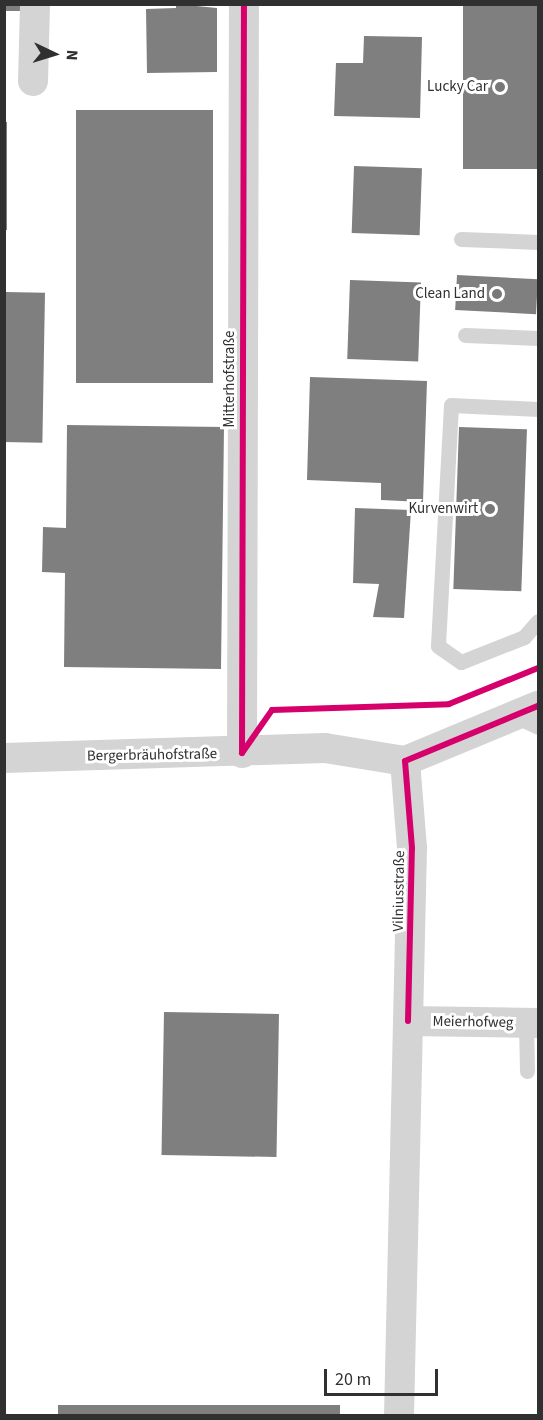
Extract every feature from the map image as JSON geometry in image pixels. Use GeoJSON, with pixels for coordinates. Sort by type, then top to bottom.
{"type":"FeatureCollection","features":[{"type":"Feature","properties":{"kind":"street"},"geometry":{"type":"LineString","coordinates":[[33,81],[35,4]]}},
{"type":"Feature","properties":{"kind":"street","name":"Mitterhofstraße"},"geometry":{"type":"LineString","coordinates":[[242,753],[244,4]]}},
{"type":"Feature","properties":{"kind":"street","name":"Bergerbräuhofstraße"},"geometry":{"type":"LineString","coordinates":[[4,758],[242,753],[325,748],[405,761],[532,717]]}},
{"type":"Feature","properties":{"kind":"street","name":"Vilniusstraße"},"geometry":{"type":"LineString","coordinates":[[399,1416],[412,848],[405,761]]}},
{"type":"Feature","properties":{"kind":"street","name":"Meierhofweg"},"geometry":{"type":"LineString","coordinates":[[408,1021],[532,1023]]}},
{"type":"Feature","properties":{"kind":"lane"},"geometry":{"type":"LineString","coordinates":[[461,240],[538,242]]}},
{"type":"Feature","properties":{"kind":"lane"},"geometry":{"type":"LineString","coordinates":[[465,335],[538,338]]}},
{"type":"Feature","properties":{"kind":"lane"},"geometry":{"type":"LineString","coordinates":[[538,409],[451,405],[438,646],[461,662],[525,637],[538,621]]}},
{"type":"Feature","properties":{"kind":"lane"},"geometry":{"type":"LineString","coordinates":[[527,1071],[532,1023]]}},
{"type":"Feature","properties":{"kind":"building"},"geometry":{"type":"Polygon","coordinates":[[[4,4],[27,4],[27,11],[4,11],[4,4]]]}},
{"type":"Feature","properties":{"kind":"building"},"geometry":{"type":"Polygon","coordinates":[[[176,4],[217,8],[217,72],[147,73],[146,9],[176,8],[176,4]]]}},
{"type":"Feature","properties":{"kind":"building","name":"Lucky Car"},"geometry":{"type":"Polygon","coordinates":[[[463,4],[538,4],[538,169],[463,169],[463,4]]]}},
{"type":"Feature","properties":{"kind":"building"},"geometry":{"type":"Polygon","coordinates":[[[364,36],[422,37],[420,118],[334,116],[336,63],[363,63],[364,36]]]}},
{"type":"Feature","properties":{"kind":"building"},"geometry":{"type":"Polygon","coordinates":[[[76,110],[213,110],[213,383],[76,383],[76,110]]]}},
{"type":"Feature","properties":{"kind":"building"},"geometry":{"type":"Polygon","coordinates":[[[4,122],[7,122],[7,230],[4,230],[4,122]]]}},
{"type":"Feature","properties":{"kind":"building"},"geometry":{"type":"Polygon","coordinates":[[[354,166],[422,168],[420,235],[352,233],[354,166]]]}},
{"type":"Feature","properties":{"kind":"building","name":"Clean Land"},"geometry":{"type":"Polygon","coordinates":[[[457,275],[538,279],[536,314],[455,310],[457,275]]]}},
{"type":"Feature","properties":{"kind":"building"},"geometry":{"type":"Polygon","coordinates":[[[350,280],[421,282],[418,361],[347,359],[350,280]]]}},
{"type":"Feature","properties":{"kind":"building"},"geometry":{"type":"Polygon","coordinates":[[[5,292],[45,293],[42,443],[4,442],[5,292]]]}},
{"type":"Feature","properties":{"kind":"building"},"geometry":{"type":"Polygon","coordinates":[[[310,377],[427,381],[423,502],[381,500],[381,483],[307,480],[310,377]]]}},
{"type":"Feature","properties":{"kind":"building"},"geometry":{"type":"Polygon","coordinates":[[[67,425],[224,427],[221,669],[64,667],[65,573],[42,572],[43,527],[66,528],[67,425]]]}},
{"type":"Feature","properties":{"kind":"building","name":"Kurvenwirt"},"geometry":{"type":"Polygon","coordinates":[[[459,427],[527,429],[521,591],[453,589],[459,427]]]}},
{"type":"Feature","properties":{"kind":"building"},"geometry":{"type":"Polygon","coordinates":[[[355,508],[411,510],[404,618],[373,617],[379,584],[353,583],[355,508]]]}},
{"type":"Feature","properties":{"kind":"building"},"geometry":{"type":"Polygon","coordinates":[[[164,1012],[279,1014],[276,1157],[162,1155],[164,1012]]]}},
{"type":"Feature","properties":{"kind":"building"},"geometry":{"type":"Polygon","coordinates":[[[58,1405],[340,1405],[340,1416],[58,1416],[58,1405]]]}},
{"type":"Feature","properties":{"kind":"cycle path"},"geometry":{"type":"LineString","coordinates":[[242,753],[244,4]]}},
{"type":"Feature","properties":{"kind":"cycle path"},"geometry":{"type":"LineString","coordinates":[[242,753],[272,710],[449,704],[538,668]]}},
{"type":"Feature","properties":{"kind":"cycle path"},"geometry":{"type":"LineString","coordinates":[[408,1021],[412,848],[405,761],[538,706]]}},
{"type":"Feature","properties":{"kind":"place","name":"Lucky Car"},"geometry":{"type":"Point","coordinates":[500,87]}},
{"type":"Feature","properties":{"kind":"place","name":"Clean Land"},"geometry":{"type":"Point","coordinates":[497,294]}},
{"type":"Feature","properties":{"kind":"place","name":"Kurvenwirt"},"geometry":{"type":"Point","coordinates":[490,509]}}]}
